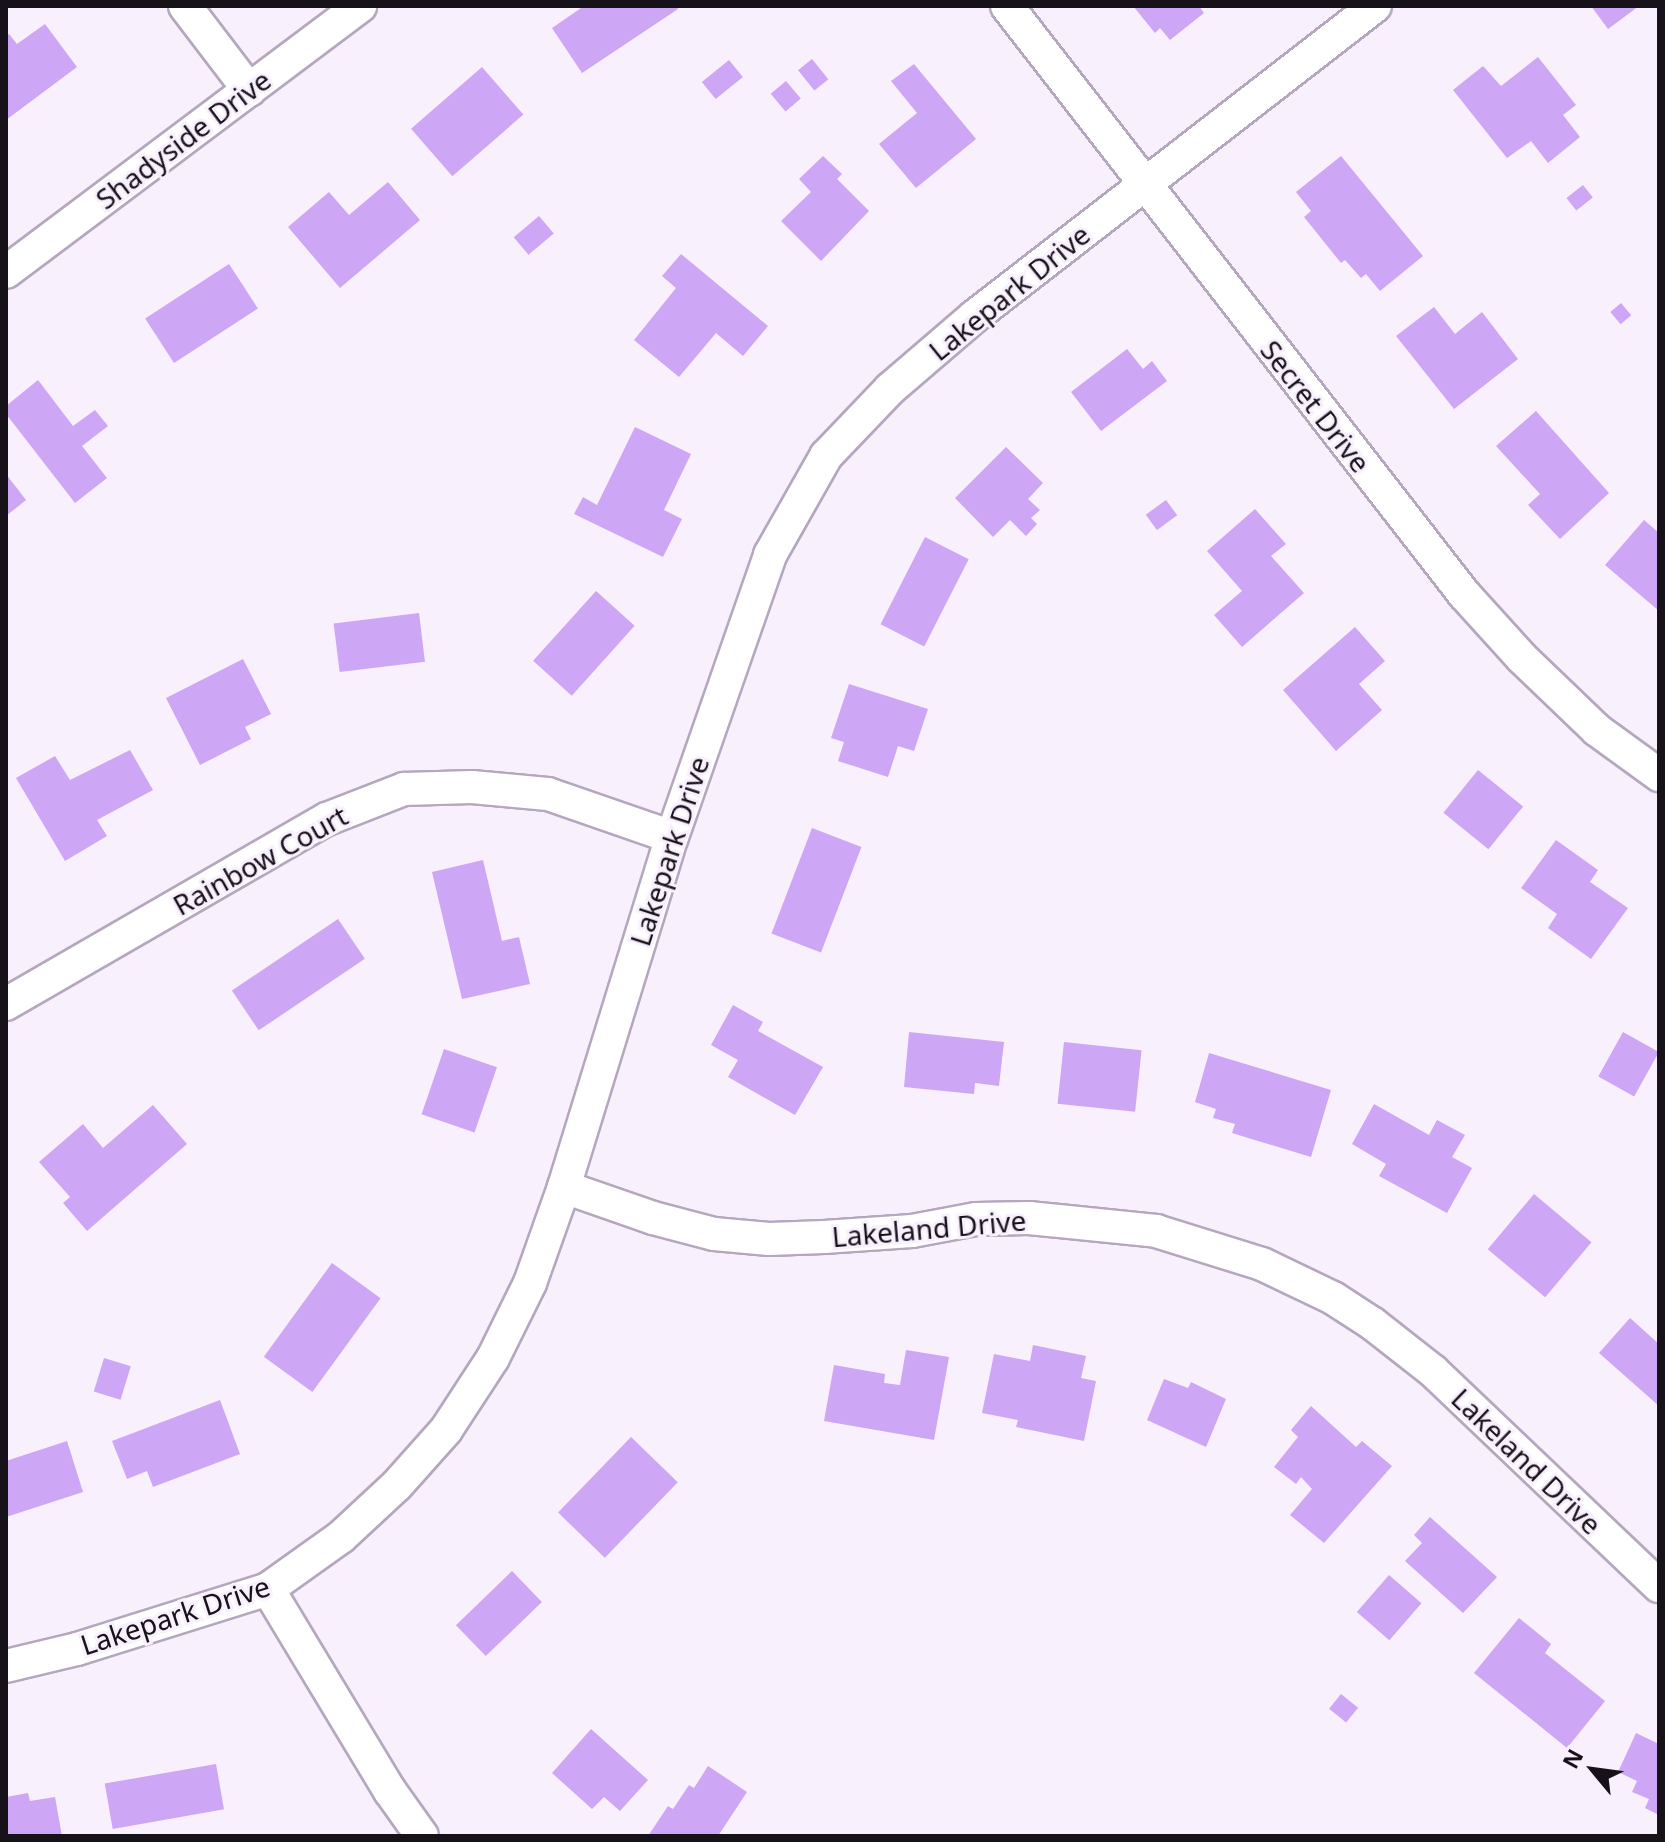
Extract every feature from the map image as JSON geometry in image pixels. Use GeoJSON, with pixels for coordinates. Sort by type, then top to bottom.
{"type":"FeatureCollection","features":[{"type":"Feature","properties":{"kind":"street"},"geometry":{"type":"LineString","coordinates":[[185,6],[249,90]]}},
{"type":"Feature","properties":{"kind":"street","name":"Shadyside Drive"},"geometry":{"type":"LineString","coordinates":[[6,272],[360,6]]}},
{"type":"Feature","properties":{"kind":"street","name":"Secret Drive"},"geometry":{"type":"LineString","coordinates":[[1007,6],[1143,185],[1464,594],[1522,658],[1597,730],[1659,775]]}},
{"type":"Feature","properties":{"kind":"street","name":"Lakepark Drive"},"geometry":{"type":"LineString","coordinates":[[6,1666],[77,1649],[268,1589],[341,1537],[397,1485],[446,1430],[493,1358],[530,1283],[564,1187],[672,837],[770,555],[826,456],[890,389],[951,337],[1375,6]]}},
{"type":"Feature","properties":{"kind":"street","name":"Rainbow Court"},"geometry":{"type":"LineString","coordinates":[[6,1004],[327,819],[404,789],[472,787],[548,794],[672,837]]}},
{"type":"Feature","properties":{"kind":"street","name":"Lakeland Drive"},"geometry":{"type":"LineString","coordinates":[[564,1187],[653,1218],[714,1234],[769,1239],[824,1237],[912,1231],[976,1219],[1029,1218],[1156,1231],[1249,1259],[1333,1298],[1373,1324],[1433,1371],[1659,1586]]}},
{"type":"Feature","properties":{"kind":"street"},"geometry":{"type":"LineString","coordinates":[[268,1589],[390,1791],[422,1836]]}},
{"type":"Feature","properties":{"kind":"building"},"geometry":{"type":"Polygon","coordinates":[[[584,6],[676,6],[678,9],[582,73],[552,28],[584,6]]]}},
{"type":"Feature","properties":{"kind":"building"},"geometry":{"type":"Polygon","coordinates":[[[1133,6],[1199,6],[1204,13],[1170,40],[1160,28],[1155,33],[1133,6]]]}},
{"type":"Feature","properties":{"kind":"building"},"geometry":{"type":"Polygon","coordinates":[[[1591,6],[1639,6],[1608,29],[1591,6]]]}},
{"type":"Feature","properties":{"kind":"building"},"geometry":{"type":"Polygon","coordinates":[[[45,24],[77,67],[6,120],[6,37],[9,34],[17,44],[45,24]]]}},
{"type":"Feature","properties":{"kind":"building"},"geometry":{"type":"Polygon","coordinates":[[[1538,57],[1576,105],[1563,115],[1580,137],[1548,163],[1531,141],[1507,158],[1453,90],[1483,66],[1501,86],[1538,57]]]}},
{"type":"Feature","properties":{"kind":"building"},"geometry":{"type":"Polygon","coordinates":[[[812,59],[828,79],[814,91],[798,70],[812,59]]]}},
{"type":"Feature","properties":{"kind":"building"},"geometry":{"type":"Polygon","coordinates":[[[729,60],[743,77],[716,99],[702,82],[729,60]]]}},
{"type":"Feature","properties":{"kind":"building"},"geometry":{"type":"Polygon","coordinates":[[[914,64],[976,139],[916,188],[879,144],[917,113],[891,81],[914,64]]]}},
{"type":"Feature","properties":{"kind":"building"},"geometry":{"type":"Polygon","coordinates":[[[482,67],[523,115],[452,176],[411,129],[482,67]]]}},
{"type":"Feature","properties":{"kind":"building"},"geometry":{"type":"Polygon","coordinates":[[[786,81],[801,99],[785,111],[771,94],[786,81]]]}},
{"type":"Feature","properties":{"kind":"building"},"geometry":{"type":"Polygon","coordinates":[[[823,156],[842,174],[837,179],[869,211],[821,261],[781,221],[811,192],[799,179],[823,156]]]}},
{"type":"Feature","properties":{"kind":"building"},"geometry":{"type":"Polygon","coordinates":[[[1341,156],[1423,256],[1380,291],[1366,274],[1361,278],[1345,260],[1341,263],[1304,217],[1311,211],[1296,192],[1341,156]]]}},
{"type":"Feature","properties":{"kind":"building"},"geometry":{"type":"Polygon","coordinates":[[[388,182],[420,220],[340,288],[288,227],[329,192],[349,215],[388,182]]]}},
{"type":"Feature","properties":{"kind":"building"},"geometry":{"type":"Polygon","coordinates":[[[1583,185],[1593,198],[1576,211],[1566,198],[1583,185]]]}},
{"type":"Feature","properties":{"kind":"building"},"geometry":{"type":"Polygon","coordinates":[[[539,216],[554,234],[529,255],[514,237],[539,216]]]}},
{"type":"Feature","properties":{"kind":"building"},"geometry":{"type":"Polygon","coordinates":[[[681,254],[768,326],[743,356],[716,333],[679,377],[634,340],[676,288],[662,276],[681,254]]]}},
{"type":"Feature","properties":{"kind":"building"},"geometry":{"type":"Polygon","coordinates":[[[229,264],[258,308],[174,363],[145,318],[229,264]]]}},
{"type":"Feature","properties":{"kind":"building"},"geometry":{"type":"Polygon","coordinates":[[[1621,303],[1631,315],[1621,324],[1610,312],[1621,303]]]}},
{"type":"Feature","properties":{"kind":"building"},"geometry":{"type":"Polygon","coordinates":[[[1434,307],[1455,334],[1482,312],[1518,359],[1454,409],[1396,336],[1434,307]]]}},
{"type":"Feature","properties":{"kind":"building"},"geometry":{"type":"Polygon","coordinates":[[[1127,349],[1143,369],[1152,361],[1167,381],[1101,431],[1071,392],[1127,349]]]}},
{"type":"Feature","properties":{"kind":"building"},"geometry":{"type":"Polygon","coordinates":[[[38,380],[73,426],[95,410],[108,426],[82,446],[107,478],[75,503],[6,414],[6,406],[38,380]]]}},
{"type":"Feature","properties":{"kind":"building"},"geometry":{"type":"Polygon","coordinates":[[[1536,411],[1609,493],[1560,539],[1528,505],[1540,494],[1496,446],[1536,411]]]}},
{"type":"Feature","properties":{"kind":"building"},"geometry":{"type":"Polygon","coordinates":[[[635,427],[691,454],[664,510],[682,519],[663,557],[574,514],[583,497],[597,505],[635,427]]]}},
{"type":"Feature","properties":{"kind":"building"},"geometry":{"type":"Polygon","coordinates":[[[1006,447],[1043,483],[1028,499],[1040,510],[1031,518],[1037,524],[1026,536],[1010,520],[993,537],[955,498],[1006,447]]]}},
{"type":"Feature","properties":{"kind":"building"},"geometry":{"type":"Polygon","coordinates":[[[6,474],[26,500],[6,516],[6,474]]]}},
{"type":"Feature","properties":{"kind":"building"},"geometry":{"type":"Polygon","coordinates":[[[1166,500],[1177,515],[1157,530],[1146,515],[1166,500]]]}},
{"type":"Feature","properties":{"kind":"building"},"geometry":{"type":"Polygon","coordinates":[[[1255,509],[1286,544],[1271,556],[1304,593],[1242,647],[1214,615],[1242,591],[1207,551],[1255,509]]]}},
{"type":"Feature","properties":{"kind":"building"},"geometry":{"type":"Polygon","coordinates":[[[1644,520],[1659,533],[1659,611],[1605,565],[1644,520]]]}},
{"type":"Feature","properties":{"kind":"building"},"geometry":{"type":"Polygon","coordinates":[[[925,537],[969,559],[924,647],[881,624],[925,537]]]}},
{"type":"Feature","properties":{"kind":"building"},"geometry":{"type":"Polygon","coordinates":[[[596,591],[635,626],[572,696],[533,661],[596,591]]]}},
{"type":"Feature","properties":{"kind":"building"},"geometry":{"type":"Polygon","coordinates":[[[419,613],[425,662],[340,672],[334,623],[419,613]]]}},
{"type":"Feature","properties":{"kind":"building"},"geometry":{"type":"Polygon","coordinates":[[[1355,627],[1385,661],[1359,684],[1382,710],[1336,751],[1283,690],[1355,627]]]}},
{"type":"Feature","properties":{"kind":"building"},"geometry":{"type":"Polygon","coordinates":[[[243,659],[271,714],[245,727],[251,739],[200,765],[166,698],[243,659]]]}},
{"type":"Feature","properties":{"kind":"building"},"geometry":{"type":"Polygon","coordinates":[[[849,684],[928,709],[914,751],[898,746],[888,777],[838,761],[844,742],[831,738],[849,684]]]}},
{"type":"Feature","properties":{"kind":"building"},"geometry":{"type":"Polygon","coordinates":[[[130,750],[153,790],[97,820],[107,836],[65,861],[16,778],[55,756],[70,780],[130,750]]]}},
{"type":"Feature","properties":{"kind":"building"},"geometry":{"type":"Polygon","coordinates":[[[1478,770],[1523,807],[1488,849],[1443,813],[1478,770]]]}},
{"type":"Feature","properties":{"kind":"building"},"geometry":{"type":"Polygon","coordinates":[[[812,828],[861,847],[821,952],[772,933],[812,828]]]}},
{"type":"Feature","properties":{"kind":"building"},"geometry":{"type":"Polygon","coordinates":[[[1556,840],[1598,870],[1590,882],[1628,908],[1591,959],[1548,928],[1557,914],[1521,888],[1556,840]]]}},
{"type":"Feature","properties":{"kind":"building"},"geometry":{"type":"Polygon","coordinates":[[[483,860],[502,941],[519,937],[530,984],[462,999],[432,872],[483,860]]]}},
{"type":"Feature","properties":{"kind":"building"},"geometry":{"type":"Polygon","coordinates":[[[338,919],[365,959],[259,1030],[232,991],[338,919]]]}},
{"type":"Feature","properties":{"kind":"building"},"geometry":{"type":"Polygon","coordinates":[[[733,1005],[763,1022],[758,1031],[823,1067],[795,1115],[728,1077],[738,1060],[711,1045],[733,1005]]]}},
{"type":"Feature","properties":{"kind":"building"},"geometry":{"type":"Polygon","coordinates":[[[909,1032],[1004,1042],[999,1086],[975,1083],[974,1094],[904,1087],[909,1032]]]}},
{"type":"Feature","properties":{"kind":"building"},"geometry":{"type":"Polygon","coordinates":[[[1623,1032],[1659,1052],[1634,1096],[1598,1077],[1623,1032]]]}},
{"type":"Feature","properties":{"kind":"building"},"geometry":{"type":"Polygon","coordinates":[[[1064,1042],[1142,1050],[1135,1112],[1058,1104],[1064,1042]]]}},
{"type":"Feature","properties":{"kind":"building"},"geometry":{"type":"Polygon","coordinates":[[[444,1049],[497,1067],[474,1132],[422,1114],[444,1049]]]}},
{"type":"Feature","properties":{"kind":"building"},"geometry":{"type":"Polygon","coordinates":[[[1209,1053],[1331,1090],[1311,1157],[1232,1133],[1235,1124],[1213,1118],[1216,1109],[1195,1102],[1209,1053]]]}},
{"type":"Feature","properties":{"kind":"building"},"geometry":{"type":"Polygon","coordinates":[[[1374,1104],[1429,1135],[1437,1120],[1465,1135],[1452,1157],[1472,1168],[1447,1213],[1379,1176],[1386,1164],[1352,1144],[1374,1104]]]}},
{"type":"Feature","properties":{"kind":"building"},"geometry":{"type":"Polygon","coordinates":[[[153,1105],[187,1144],[87,1231],[63,1203],[70,1197],[39,1162],[83,1124],[103,1148],[153,1105]]]}},
{"type":"Feature","properties":{"kind":"building"},"geometry":{"type":"Polygon","coordinates":[[[1534,1194],[1591,1242],[1545,1297],[1488,1249],[1534,1194]]]}},
{"type":"Feature","properties":{"kind":"building"},"geometry":{"type":"Polygon","coordinates":[[[332,1263],[381,1298],[312,1392],[264,1357],[332,1263]]]}},
{"type":"Feature","properties":{"kind":"building"},"geometry":{"type":"Polygon","coordinates":[[[1630,1318],[1659,1344],[1659,1406],[1599,1353],[1630,1318]]]}},
{"type":"Feature","properties":{"kind":"building"},"geometry":{"type":"Polygon","coordinates":[[[1033,1345],[1086,1356],[1081,1378],[1096,1381],[1084,1441],[1016,1427],[1018,1420],[982,1413],[994,1354],[1030,1361],[1033,1345]]]}},
{"type":"Feature","properties":{"kind":"building"},"geometry":{"type":"Polygon","coordinates":[[[906,1350],[949,1357],[934,1440],[824,1421],[834,1365],[885,1374],[884,1383],[900,1385],[906,1350]]]}},
{"type":"Feature","properties":{"kind":"building"},"geometry":{"type":"Polygon","coordinates":[[[104,1358],[131,1366],[121,1400],[94,1391],[104,1358]]]}},
{"type":"Feature","properties":{"kind":"building"},"geometry":{"type":"Polygon","coordinates":[[[1164,1379],[1188,1388],[1191,1382],[1226,1399],[1206,1447],[1147,1420],[1164,1379]]]}},
{"type":"Feature","properties":{"kind":"building"},"geometry":{"type":"Polygon","coordinates":[[[220,1400],[240,1454],[153,1487],[147,1471],[127,1479],[112,1441],[220,1400]]]}},
{"type":"Feature","properties":{"kind":"building"},"geometry":{"type":"Polygon","coordinates":[[[1311,1406],[1356,1447],[1362,1441],[1392,1466],[1324,1543],[1290,1515],[1312,1489],[1301,1477],[1296,1484],[1274,1467],[1298,1437],[1291,1430],[1311,1406]]]}},
{"type":"Feature","properties":{"kind":"building"},"geometry":{"type":"Polygon","coordinates":[[[631,1437],[678,1482],[605,1558],[558,1513],[631,1437]]]}},
{"type":"Feature","properties":{"kind":"building"},"geometry":{"type":"Polygon","coordinates":[[[67,1441],[83,1492],[6,1517],[6,1461],[67,1441]]]}},
{"type":"Feature","properties":{"kind":"building"},"geometry":{"type":"Polygon","coordinates":[[[1430,1517],[1497,1577],[1463,1613],[1405,1561],[1422,1543],[1414,1535],[1430,1517]]]}},
{"type":"Feature","properties":{"kind":"building"},"geometry":{"type":"Polygon","coordinates":[[[512,1571],[542,1602],[486,1656],[456,1625],[512,1571]]]}},
{"type":"Feature","properties":{"kind":"building"},"geometry":{"type":"Polygon","coordinates":[[[1389,1575],[1421,1603],[1389,1640],[1357,1612],[1389,1575]]]}},
{"type":"Feature","properties":{"kind":"building"},"geometry":{"type":"Polygon","coordinates":[[[1519,1618],[1551,1644],[1545,1653],[1605,1701],[1567,1748],[1474,1673],[1519,1618]]]}},
{"type":"Feature","properties":{"kind":"building"},"geometry":{"type":"Polygon","coordinates":[[[1341,1694],[1358,1708],[1346,1723],[1329,1709],[1341,1694]]]}},
{"type":"Feature","properties":{"kind":"building"},"geometry":{"type":"Polygon","coordinates":[[[591,1729],[648,1780],[620,1811],[604,1797],[592,1809],[552,1773],[591,1729]]]}},
{"type":"Feature","properties":{"kind":"building"},"geometry":{"type":"Polygon","coordinates":[[[1636,1733],[1659,1744],[1659,1815],[1645,1808],[1649,1799],[1632,1792],[1637,1781],[1618,1772],[1636,1733]]]}},
{"type":"Feature","properties":{"kind":"building"},"geometry":{"type":"Polygon","coordinates":[[[216,1764],[224,1809],[113,1829],[105,1784],[216,1764]]]}},
{"type":"Feature","properties":{"kind":"building"},"geometry":{"type":"Polygon","coordinates":[[[708,1766],[747,1792],[718,1836],[648,1836],[668,1806],[673,1809],[689,1785],[694,1788],[708,1766]]]}},
{"type":"Feature","properties":{"kind":"building"},"geometry":{"type":"Polygon","coordinates":[[[28,1793],[30,1801],[55,1797],[62,1836],[6,1836],[6,1797],[28,1793]]]}}]}
